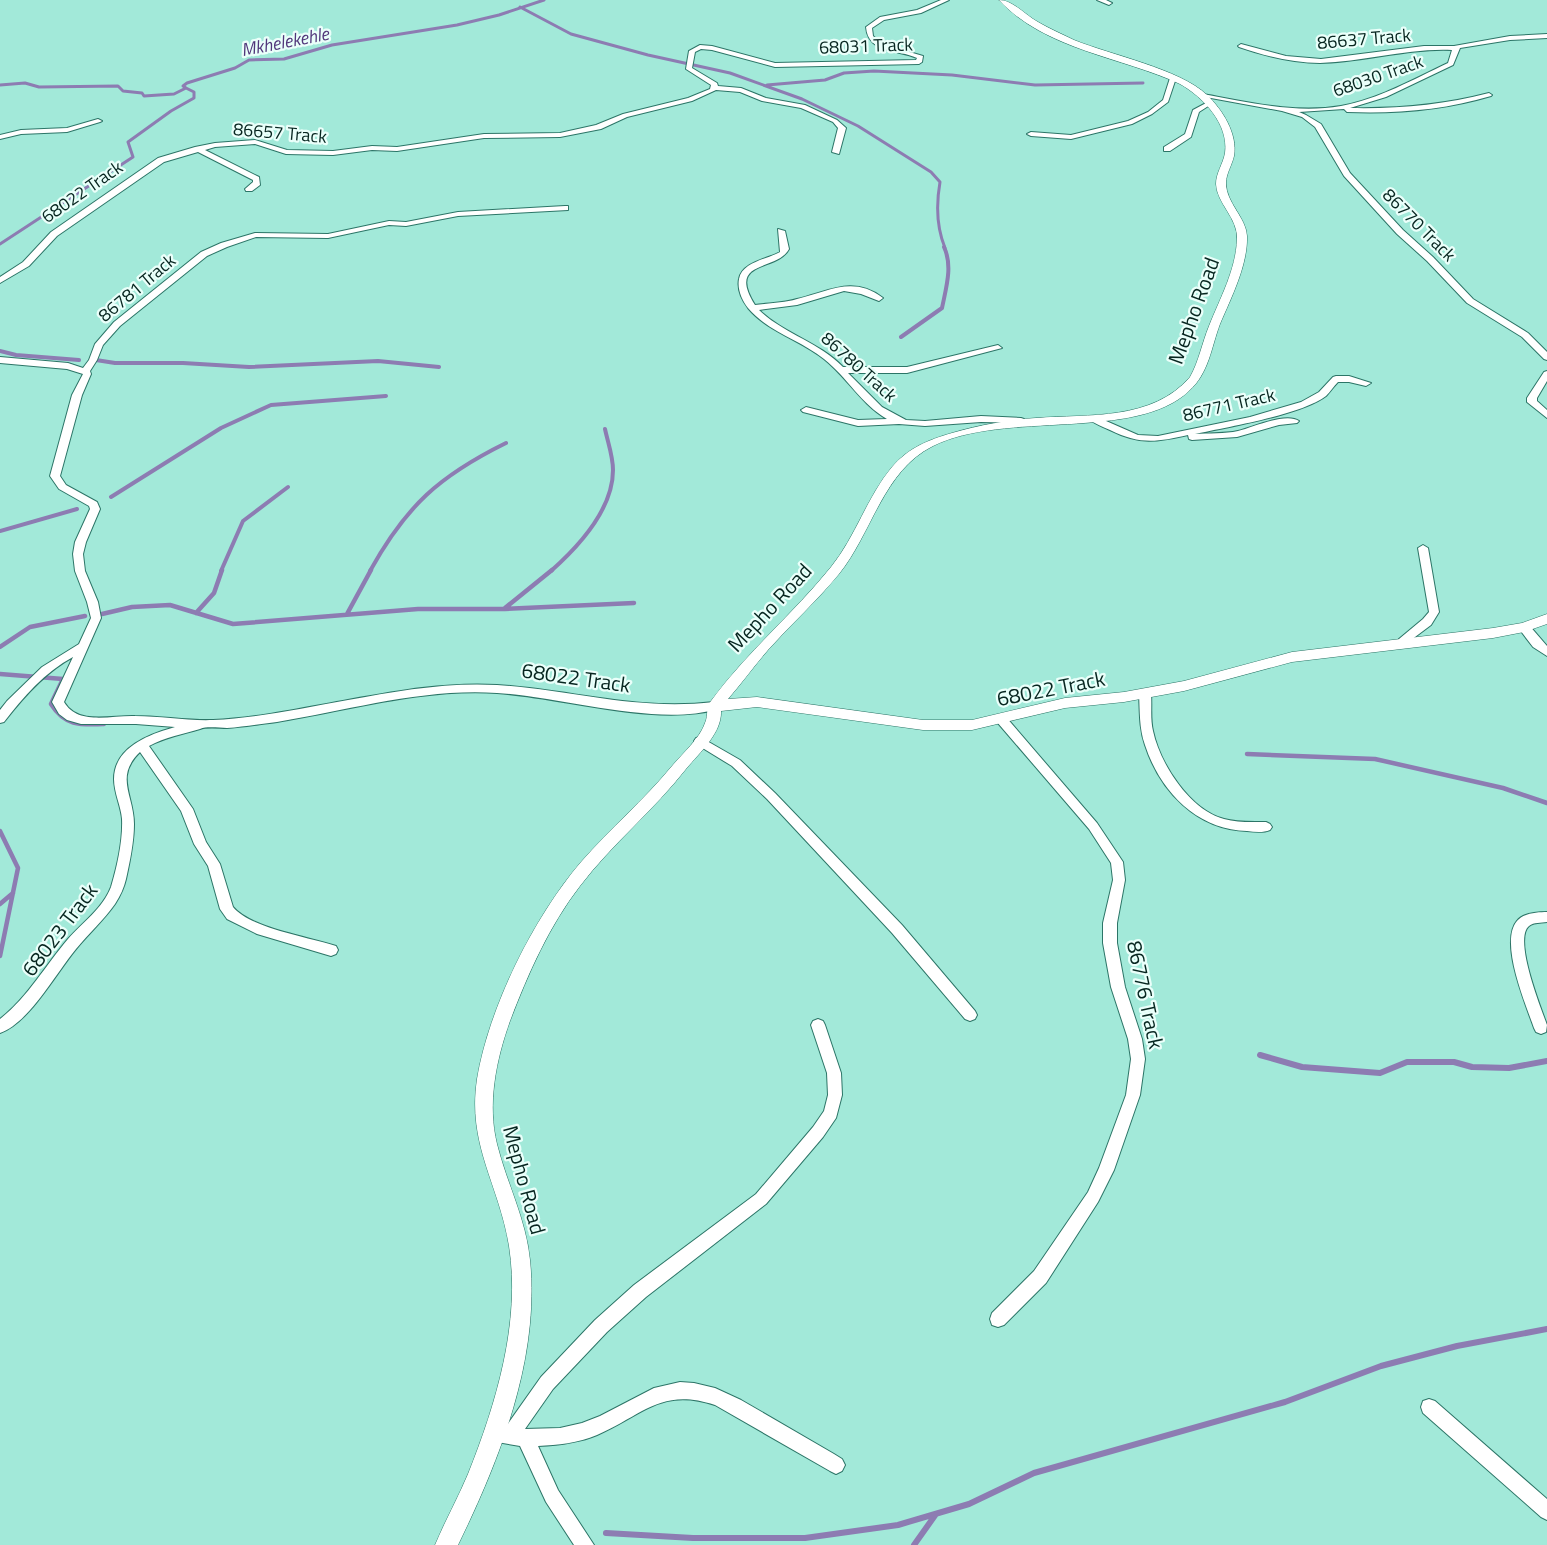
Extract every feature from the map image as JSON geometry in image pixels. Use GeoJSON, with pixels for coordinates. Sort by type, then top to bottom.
{"type":"FeatureCollection","features":[{"type":"Feature","properties":{"kind":"street","name":"68031 Track"},"geometry":{"type":"LineString","coordinates":[[715,88],[715,84],[691,71],[688,64],[692,51],[700,47],[765,64],[919,62],[921,57],[912,52],[874,43],[868,34],[868,27],[882,18],[919,12],[946,0]]}},
{"type":"Feature","properties":{"kind":"street"},"geometry":{"type":"LineString","coordinates":[[1003,0],[1046,29],[1078,44],[1173,78],[1192,87],[1207,99],[1193,112],[1188,135],[1167,149]]}},
{"type":"Feature","properties":{"kind":"street"},"geometry":{"type":"LineString","coordinates":[[1100,0],[1109,3]]}},
{"type":"Feature","properties":{"kind":"street"},"geometry":{"type":"LineString","coordinates":[[1455,48],[1463,44],[1547,36]]}},
{"type":"Feature","properties":{"kind":"street","name":"86637 Track"},"geometry":{"type":"LineString","coordinates":[[1241,46],[1272,55],[1321,61],[1435,47],[1455,48]]}},
{"type":"Feature","properties":{"kind":"street","name":"68030 Track"},"geometry":{"type":"LineString","coordinates":[[1207,99],[1279,107],[1323,109],[1348,106],[1427,77],[1451,64],[1455,48]]}},
{"type":"Feature","properties":{"kind":"street"},"geometry":{"type":"LineString","coordinates":[[1031,134],[1071,137],[1130,123],[1150,113],[1166,100],[1173,78]]}},
{"type":"Feature","properties":{"kind":"street"},"geometry":{"type":"LineString","coordinates":[[715,88],[741,90],[764,100],[803,106],[835,121],[842,128],[836,152]]}},
{"type":"Feature","properties":{"kind":"street","name":"86657 Track"},"geometry":{"type":"LineString","coordinates":[[161,160],[226,142],[246,141],[292,152],[333,153],[372,148],[398,149],[484,136],[566,135],[598,127],[632,113],[690,100],[715,88]]}},
{"type":"Feature","properties":{"kind":"street"},"geometry":{"type":"LineString","coordinates":[[1323,109],[1395,109],[1459,103],[1489,95]]}},
{"type":"Feature","properties":{"kind":"street","name":"Mepho Road"},"geometry":{"type":"LineString","coordinates":[[446,1545],[481,1471],[509,1437],[510,1372],[515,1344],[521,1269],[515,1224],[486,1141],[484,1095],[490,1058],[515,991],[543,929],[578,876],[661,790],[700,741],[713,722],[714,706],[731,689],[760,650],[845,558],[885,485],[909,455],[927,444],[1001,423],[1094,419],[1134,414],[1166,402],[1183,391],[1194,380],[1229,295],[1242,239],[1241,230],[1223,194],[1221,184],[1230,148],[1227,135],[1207,99]]}},
{"type":"Feature","properties":{"kind":"street","name":"86770 Track"},"geometry":{"type":"LineString","coordinates":[[1279,107],[1304,116],[1318,126],[1347,174],[1400,232],[1430,259],[1470,301],[1525,335],[1547,357]]}},
{"type":"Feature","properties":{"kind":"street"},"geometry":{"type":"LineString","coordinates":[[0,137],[21,132],[67,130],[98,121]]}},
{"type":"Feature","properties":{"kind":"street"},"geometry":{"type":"LineString","coordinates":[[198,149],[256,179],[257,183],[249,189]]}},
{"type":"Feature","properties":{"kind":"street","name":"68022 Track"},"geometry":{"type":"LineString","coordinates":[[0,281],[26,264],[47,240],[64,227],[161,160]]}},
{"type":"Feature","properties":{"kind":"street","name":"86781 Track"},"geometry":{"type":"LineString","coordinates":[[85,371],[105,336],[195,262],[212,250],[255,235],[328,236],[389,223],[406,224],[458,214],[565,208]]}},
{"type":"Feature","properties":{"kind":"street","name":"86780 Track"},"geometry":{"type":"LineString","coordinates":[[781,231],[785,249],[783,253],[749,270],[742,278],[744,293],[755,308],[779,330],[819,350],[881,409],[898,421],[915,423],[979,419],[1021,421]]}},
{"type":"Feature","properties":{"kind":"street"},"geometry":{"type":"LineString","coordinates":[[755,308],[796,303],[846,287],[860,289],[879,298]]}},
{"type":"Feature","properties":{"kind":"street"},"geometry":{"type":"LineString","coordinates":[[840,370],[907,370],[998,348]]}},
{"type":"Feature","properties":{"kind":"street"},"geometry":{"type":"LineString","coordinates":[[0,360],[68,366],[85,371]]}},
{"type":"Feature","properties":{"kind":"street","name":"68022 Track"},"geometry":{"type":"LineString","coordinates":[[85,371],[86,378],[77,395],[55,476],[62,487],[93,504],[95,509],[79,544],[77,557],[80,574],[95,606],[96,618],[58,702],[61,711],[69,717],[83,721],[128,720],[211,724],[280,717],[366,701],[459,689],[495,688],[660,710],[741,703],[773,704],[943,727],[972,725],[1065,703],[1146,694],[1216,679],[1293,657],[1493,633],[1524,627],[1547,619]]}},
{"type":"Feature","properties":{"kind":"street"},"geometry":{"type":"LineString","coordinates":[[1547,374],[1532,398],[1532,402],[1547,415]]}},
{"type":"Feature","properties":{"kind":"street","name":"86771 Track"},"geometry":{"type":"LineString","coordinates":[[1094,419],[1137,438],[1158,439],[1252,419],[1304,404],[1322,394],[1336,379],[1366,383]]}},
{"type":"Feature","properties":{"kind":"street"},"geometry":{"type":"LineString","coordinates":[[806,410],[858,423],[898,421]]}},
{"type":"Feature","properties":{"kind":"street"},"geometry":{"type":"LineString","coordinates":[[1158,439],[1237,434],[1278,422],[1294,421]]}},
{"type":"Feature","properties":{"kind":"street"},"geometry":{"type":"LineString","coordinates":[[1403,642],[1427,622],[1434,612],[1423,548]]}},
{"type":"Feature","properties":{"kind":"street"},"geometry":{"type":"LineString","coordinates":[[1524,627],[1532,639],[1547,652]]}},
{"type":"Feature","properties":{"kind":"street"},"geometry":{"type":"LineString","coordinates":[[0,719],[37,678],[54,663],[71,656],[84,645]]}},
{"type":"Feature","properties":{"kind":"street"},"geometry":{"type":"LineString","coordinates":[[1146,694],[1147,730],[1151,747],[1173,784],[1190,803],[1217,822],[1266,827]]}},
{"type":"Feature","properties":{"kind":"street","name":"86776 Track"},"geometry":{"type":"LineString","coordinates":[[998,1319],[1040,1277],[1096,1191],[1133,1095],[1138,1059],[1135,1039],[1112,964],[1110,923],[1119,880],[1117,862],[1093,826],[1001,719]]}},
{"type":"Feature","properties":{"kind":"street","name":"68023 Track"},"geometry":{"type":"LineString","coordinates":[[0,1027],[21,1012],[35,996],[70,946],[115,892],[128,827],[120,770],[124,760],[142,745],[160,736],[211,724]]}},
{"type":"Feature","properties":{"kind":"street"},"geometry":{"type":"LineString","coordinates":[[700,741],[736,763],[771,796],[840,872],[897,928],[970,1015]]}},
{"type":"Feature","properties":{"kind":"street"},"geometry":{"type":"LineString","coordinates":[[142,745],[187,809],[200,843],[214,864],[227,909],[232,915],[262,930],[331,950]]}},
{"type":"Feature","properties":{"kind":"street"},"geometry":{"type":"LineString","coordinates":[[1541,1028],[1528,992],[1518,935],[1521,926],[1528,920],[1547,917]]}},
{"type":"Feature","properties":{"kind":"street"},"geometry":{"type":"LineString","coordinates":[[509,1437],[548,1383],[601,1326],[640,1290],[761,1199],[818,1132],[831,1113],[835,1095],[834,1073],[818,1025]]}},
{"type":"Feature","properties":{"kind":"street"},"geometry":{"type":"LineString","coordinates":[[509,1437],[574,1434],[596,1427],[643,1401],[669,1392],[692,1391],[718,1397],[836,1465]]}},
{"type":"Feature","properties":{"kind":"street"},"geometry":{"type":"LineString","coordinates":[[1429,1407],[1547,1511]]}},
{"type":"Feature","properties":{"kind":"street"},"geometry":{"type":"LineString","coordinates":[[509,1437],[585,1545]]}},
{"type":"Feature","properties":{"kind":"waterway","name":"Mkhelekehle"},"geometry":{"type":"LineString","coordinates":[[521,8],[544,0]]}},
{"type":"Feature","properties":{"kind":"waterway","name":"Mkhelekehle"},"geometry":{"type":"LineString","coordinates":[[186,88],[183,86],[187,83],[235,68],[249,60],[284,59],[332,45],[457,25],[521,8]]}},
{"type":"Feature","properties":{"kind":"waterway"},"geometry":{"type":"LineString","coordinates":[[521,8],[571,34],[648,55],[730,73],[802,99],[858,126],[931,172],[940,182],[938,215],[945,248]]}},
{"type":"Feature","properties":{"kind":"waterway"},"geometry":{"type":"LineString","coordinates":[[767,85],[825,80],[844,73],[874,71],[952,75],[1035,85],[1143,83]]}},
{"type":"Feature","properties":{"kind":"waterway","name":"Mkhelekehle"},"geometry":{"type":"LineString","coordinates":[[0,85],[25,83],[39,87],[118,86],[123,91],[142,93],[144,96],[174,94],[186,88]]}},
{"type":"Feature","properties":{"kind":"waterway"},"geometry":{"type":"LineString","coordinates":[[0,244],[133,157],[128,142],[171,111],[194,98],[194,92],[186,88]]}},
{"type":"Feature","properties":{"kind":"waterway"},"geometry":{"type":"LineString","coordinates":[[901,337],[942,308],[948,269],[944,247]]}},
{"type":"Feature","properties":{"kind":"waterway"},"geometry":{"type":"LineString","coordinates":[[0,351],[16,355],[79,360]]}},
{"type":"Feature","properties":{"kind":"waterway"},"geometry":{"type":"LineString","coordinates":[[96,360],[115,363],[183,363],[249,367],[378,361],[439,367]]}},
{"type":"Feature","properties":{"kind":"waterway"},"geometry":{"type":"LineString","coordinates":[[111,497],[221,428],[271,405],[386,396]]}},
{"type":"Feature","properties":{"kind":"waterway"},"geometry":{"type":"LineString","coordinates":[[551,571],[592,527],[607,499],[613,470],[605,429]]}},
{"type":"Feature","properties":{"kind":"waterway"},"geometry":{"type":"LineString","coordinates":[[370,571],[397,528],[426,495],[462,468],[506,443]]}},
{"type":"Feature","properties":{"kind":"waterway"},"geometry":{"type":"LineString","coordinates":[[221,571],[243,521],[288,487]]}},
{"type":"Feature","properties":{"kind":"waterway"},"geometry":{"type":"LineString","coordinates":[[0,531],[77,509]]}},
{"type":"Feature","properties":{"kind":"waterway"},"geometry":{"type":"LineString","coordinates":[[196,613],[214,593],[222,570]]}},
{"type":"Feature","properties":{"kind":"waterway"},"geometry":{"type":"LineString","coordinates":[[347,614],[371,570]]}},
{"type":"Feature","properties":{"kind":"waterway"},"geometry":{"type":"LineString","coordinates":[[505,608],[552,570]]}},
{"type":"Feature","properties":{"kind":"waterway"},"geometry":{"type":"LineString","coordinates":[[196,613],[233,624],[418,609],[505,609],[634,603]]}},
{"type":"Feature","properties":{"kind":"waterway"},"geometry":{"type":"LineString","coordinates":[[102,614],[132,607],[170,605],[196,613]]}},
{"type":"Feature","properties":{"kind":"waterway"},"geometry":{"type":"LineString","coordinates":[[0,647],[30,627],[85,616]]}},
{"type":"Feature","properties":{"kind":"waterway"},"geometry":{"type":"LineString","coordinates":[[0,674],[63,679],[51,704],[56,711],[74,723],[104,724]]}},
{"type":"Feature","properties":{"kind":"waterway"},"geometry":{"type":"LineString","coordinates":[[1247,754],[1375,759],[1503,788],[1547,803]]}},
{"type":"Feature","properties":{"kind":"waterway"},"geometry":{"type":"LineString","coordinates":[[0,831],[18,868],[13,893]]}},
{"type":"Feature","properties":{"kind":"waterway"},"geometry":{"type":"LineString","coordinates":[[0,904],[13,893]]}},
{"type":"Feature","properties":{"kind":"waterway"},"geometry":{"type":"LineString","coordinates":[[0,956],[13,893]]}},
{"type":"Feature","properties":{"kind":"waterway"},"geometry":{"type":"LineString","coordinates":[[1260,1055],[1302,1067],[1380,1073],[1407,1062],[1454,1062],[1472,1067],[1509,1068],[1547,1061]]}},
{"type":"Feature","properties":{"kind":"waterway"},"geometry":{"type":"LineString","coordinates":[[606,1533],[693,1538],[805,1538],[898,1525],[969,1504],[1034,1473],[1285,1402],[1381,1366],[1457,1346],[1547,1329]]}},
{"type":"Feature","properties":{"kind":"waterway"},"geometry":{"type":"LineString","coordinates":[[914,1545],[936,1514]]}}]}
